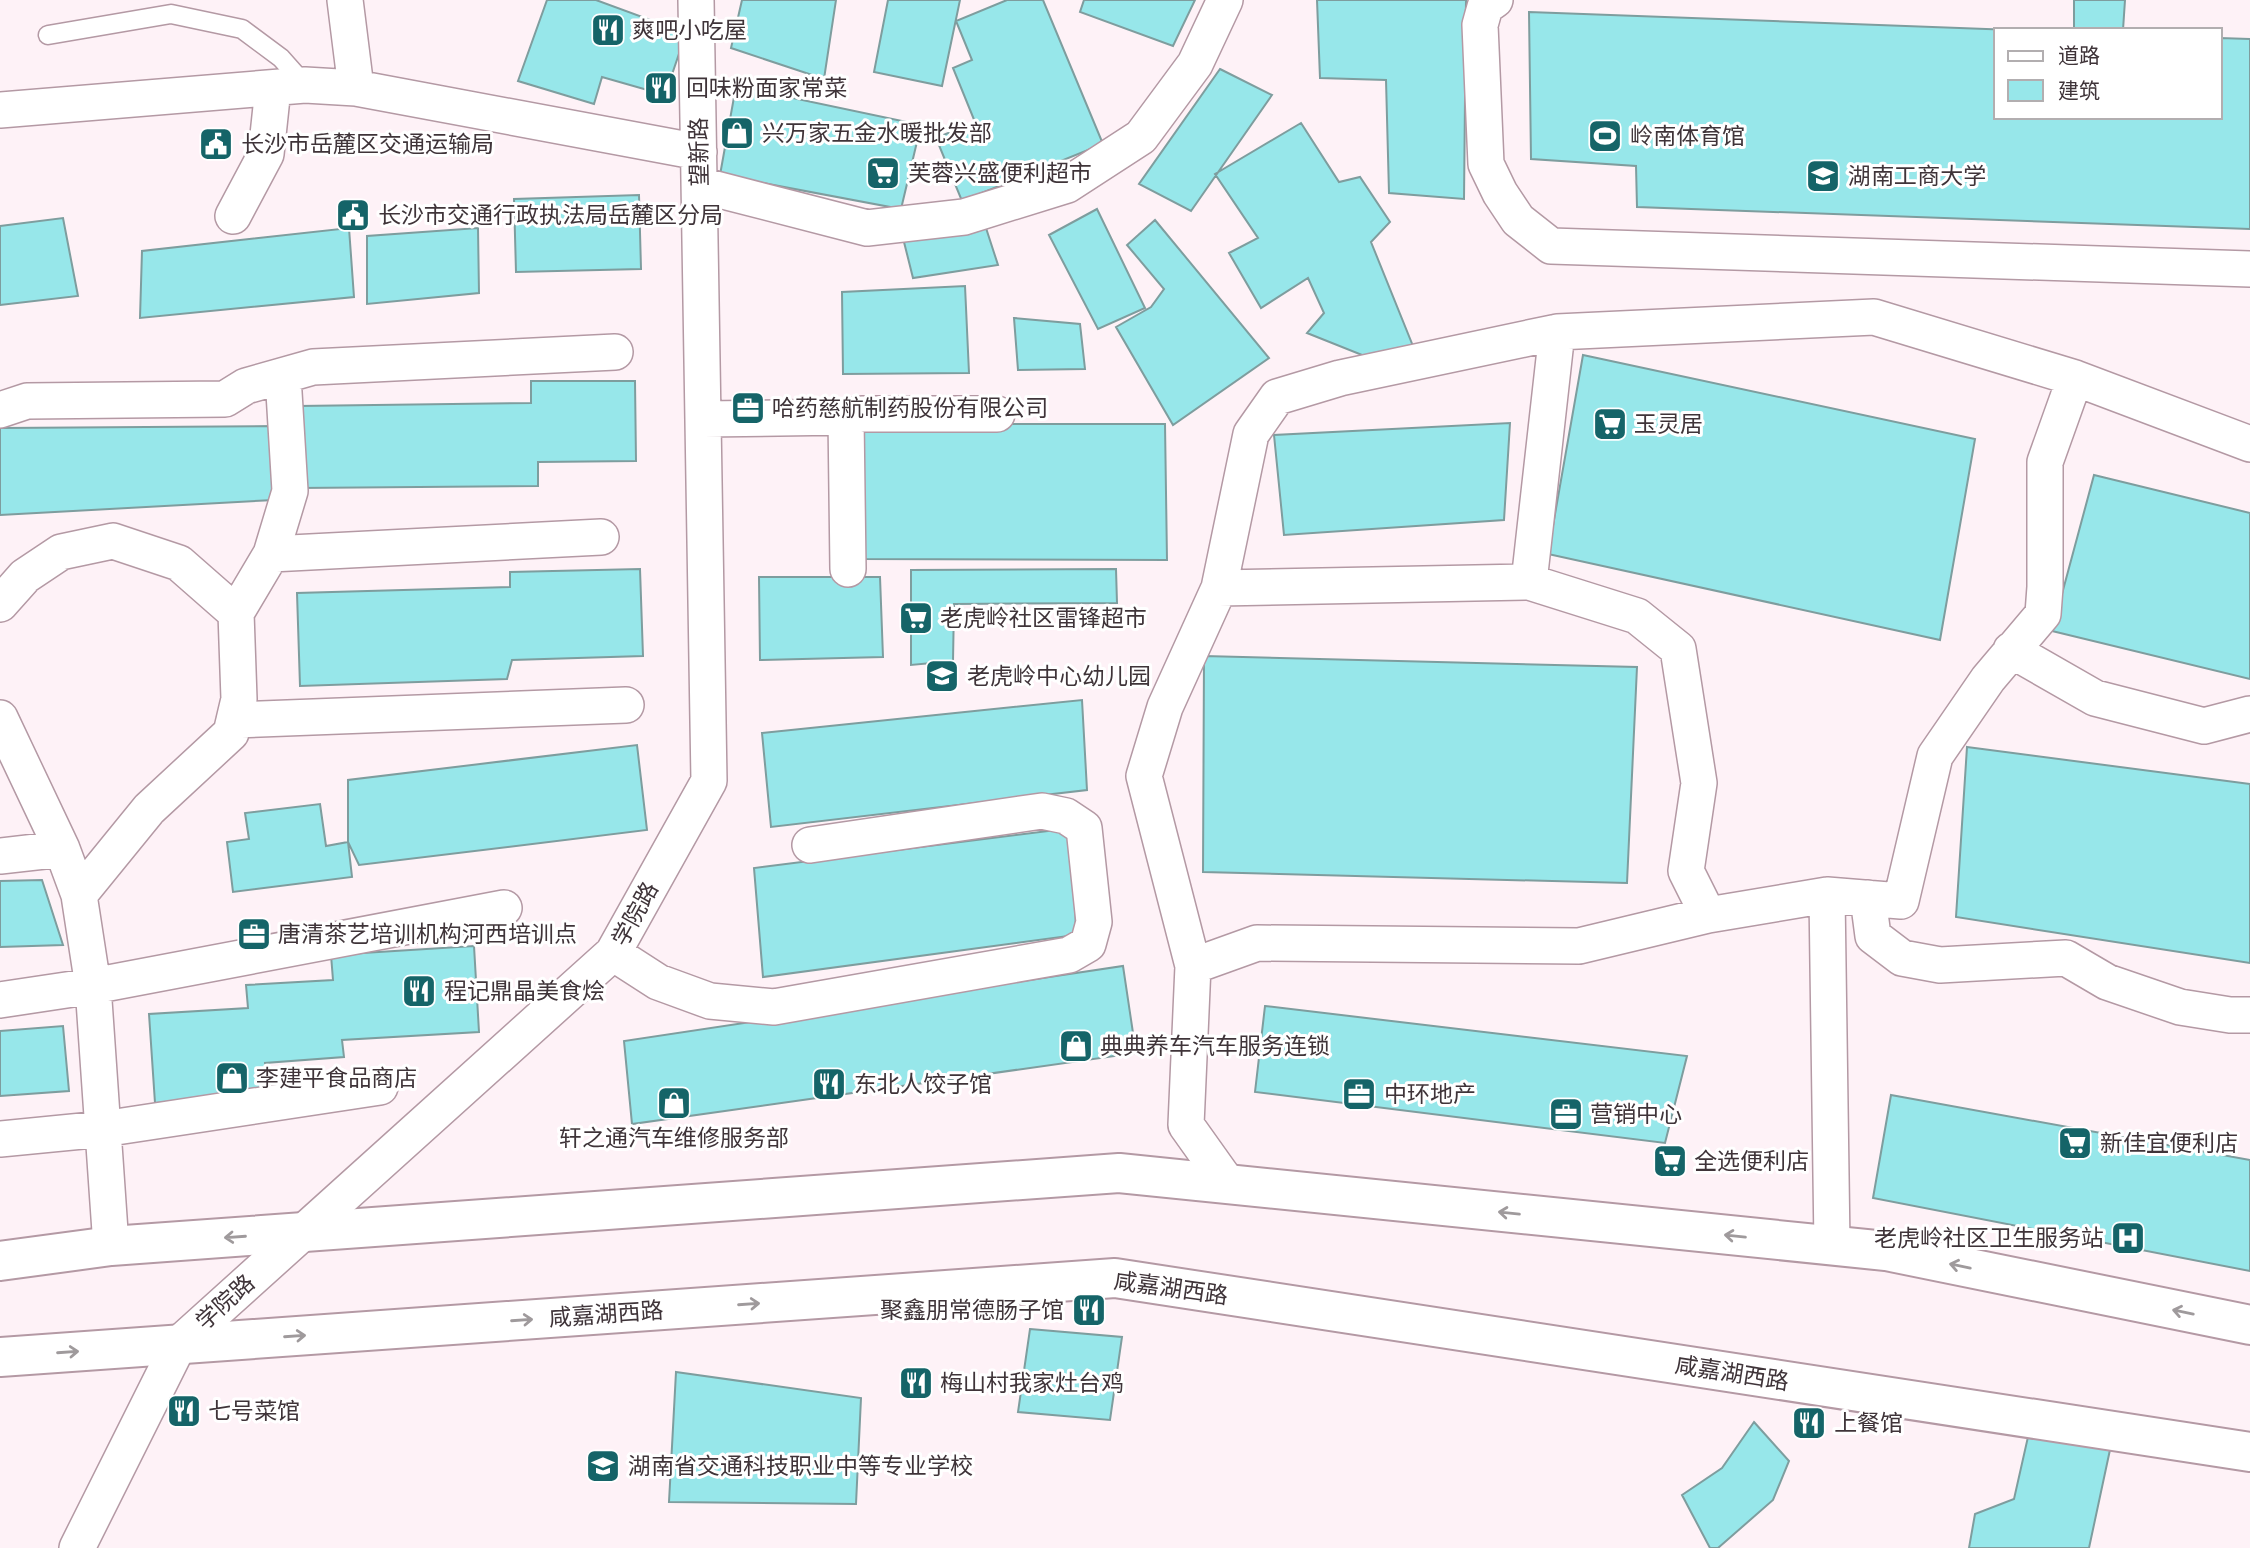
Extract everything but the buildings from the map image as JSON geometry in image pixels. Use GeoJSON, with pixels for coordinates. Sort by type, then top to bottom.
{"type":"FeatureCollection","features":[{"type":"Feature","properties":{"kind":"main road"},"geometry":{"type":"LineString","coordinates":[[0,1261],[111,1246],[1119,1173],[1886,1251],[2250,1325]]}},
{"type":"Feature","properties":{"kind":"main road","name":"咸嘉湖西路"},"geometry":{"type":"LineString","coordinates":[[0,1357],[1115,1278],[2250,1452]]}},
{"type":"Feature","properties":{"kind":"street"},"geometry":{"type":"LineString","coordinates":[[345,0],[356,88]]}},
{"type":"Feature","properties":{"kind":"street","name":"望新路"},"geometry":{"type":"LineString","coordinates":[[696,0],[703,346]]}},
{"type":"Feature","properties":{"kind":"street"},"geometry":{"type":"LineString","coordinates":[[0,110],[289,87],[356,88],[700,169],[867,228],[964,217],[1067,185],[1141,137],[1195,64],[1225,0]]}},
{"type":"Feature","properties":{"kind":"street"},"geometry":{"type":"LineString","coordinates":[[1494,0],[1485,7],[1480,25],[1486,164],[1500,193],[1518,220],[1551,246],[2250,269]]}},
{"type":"Feature","properties":{"kind":"street"},"geometry":{"type":"LineString","coordinates":[[233,216],[266,154],[289,87]]}},
{"type":"Feature","properties":{"kind":"street"},"geometry":{"type":"LineString","coordinates":[[1228,1184],[1186,1125],[1193,966],[1144,776],[1165,707],[1219,588],[1251,434],[1277,397],[1340,378],[1558,332],[1874,317],[2075,378],[2250,444]]}},
{"type":"Feature","properties":{"kind":"street"},"geometry":{"type":"LineString","coordinates":[[1529,582],[1558,332]]}},
{"type":"Feature","properties":{"kind":"street","name":"学院路"},"geometry":{"type":"LineString","coordinates":[[179,1344],[613,953],[709,780],[703,346]]}},
{"type":"Feature","properties":{"kind":"street"},"geometry":{"type":"LineString","coordinates":[[0,410],[27,401],[225,399],[246,386],[313,367],[615,352]]}},
{"type":"Feature","properties":{"kind":"street"},"geometry":{"type":"LineString","coordinates":[[79,895],[149,809],[231,733],[239,699],[236,613],[271,554],[290,491],[283,376]]}},
{"type":"Feature","properties":{"kind":"street"},"geometry":{"type":"LineString","coordinates":[[1193,966],[1257,943],[1578,946],[1708,915],[1827,895],[1901,901],[1935,756],[2011,650],[2043,614],[2045,462],[2075,378]]}},
{"type":"Feature","properties":{"kind":"street"},"geometry":{"type":"LineString","coordinates":[[704,419],[846,417],[862,414],[997,414]]}},
{"type":"Feature","properties":{"kind":"street"},"geometry":{"type":"LineString","coordinates":[[846,417],[848,569]]}},
{"type":"Feature","properties":{"kind":"street"},"geometry":{"type":"LineString","coordinates":[[271,554],[601,537]]}},
{"type":"Feature","properties":{"kind":"street"},"geometry":{"type":"LineString","coordinates":[[0,604],[25,576],[61,552],[113,541],[179,563],[236,613]]}},
{"type":"Feature","properties":{"kind":"street"},"geometry":{"type":"LineString","coordinates":[[1219,588],[1529,582],[1637,616],[1678,649],[1699,783],[1686,871],[1708,915]]}},
{"type":"Feature","properties":{"kind":"street"},"geometry":{"type":"LineString","coordinates":[[2011,650],[2095,698],[2204,726],[2250,714]]}},
{"type":"Feature","properties":{"kind":"street"},"geometry":{"type":"LineString","coordinates":[[234,720],[626,705]]}},
{"type":"Feature","properties":{"kind":"street"},"geometry":{"type":"LineString","coordinates":[[0,718],[62,849],[79,895],[93,986],[111,1246]]}},
{"type":"Feature","properties":{"kind":"street"},"geometry":{"type":"LineString","coordinates":[[613,953],[658,982],[710,1001],[774,1007],[1069,956],[1088,944],[1094,922],[1083,828],[1066,816],[1042,811],[810,845]]}},
{"type":"Feature","properties":{"kind":"street"},"geometry":{"type":"LineString","coordinates":[[0,856],[62,849]]}},
{"type":"Feature","properties":{"kind":"street"},"geometry":{"type":"LineString","coordinates":[[1827,895],[1832,1245]]}},
{"type":"Feature","properties":{"kind":"street"},"geometry":{"type":"LineString","coordinates":[[1868,898],[1873,936],[1902,958],[1940,965],[2066,958],[2107,982],[2180,1007],[2230,1015],[2250,1015]]}},
{"type":"Feature","properties":{"kind":"street"},"geometry":{"type":"LineString","coordinates":[[0,1000],[93,986],[504,908]]}},
{"type":"Feature","properties":{"kind":"street"},"geometry":{"type":"LineString","coordinates":[[0,1139],[103,1129],[380,1087]]}},
{"type":"Feature","properties":{"kind":"street"},"geometry":{"type":"LineString","coordinates":[[77,1548],[179,1344]]}},
{"type":"Feature","properties":{"kind":"lane"},"geometry":{"type":"LineString","coordinates":[[48,35],[172,14],[242,29],[281,58],[289,87]]}},
{"type":"Feature","properties":{"kind":"place","name":"爽吧小吃屋"},"geometry":{"type":"Point","coordinates":[608,30]}},
{"type":"Feature","properties":{"kind":"place","name":"回味粉面家常菜"},"geometry":{"type":"Point","coordinates":[661,88]}},
{"type":"Feature","properties":{"kind":"place","name":"兴万家五金水暖批发部"},"geometry":{"type":"Point","coordinates":[737,133]}},
{"type":"Feature","properties":{"kind":"place","name":"岭南体育馆"},"geometry":{"type":"Point","coordinates":[1605,136]}},
{"type":"Feature","properties":{"kind":"place","name":"长沙市岳麓区交通运输局"},"geometry":{"type":"Point","coordinates":[216,144]}},
{"type":"Feature","properties":{"kind":"place","name":"芙蓉兴盛便利超市"},"geometry":{"type":"Point","coordinates":[883,173]}},
{"type":"Feature","properties":{"kind":"place","name":"湖南工商大学"},"geometry":{"type":"Point","coordinates":[1823,176]}},
{"type":"Feature","properties":{"kind":"place","name":"长沙市交通行政执法局岳麓区分局"},"geometry":{"type":"Point","coordinates":[353,215]}},
{"type":"Feature","properties":{"kind":"place","name":"哈药慈航制药股份有限公司"},"geometry":{"type":"Point","coordinates":[748,408]}},
{"type":"Feature","properties":{"kind":"place","name":"玉灵居"},"geometry":{"type":"Point","coordinates":[1610,424]}},
{"type":"Feature","properties":{"kind":"place","name":"老虎岭社区雷锋超市"},"geometry":{"type":"Point","coordinates":[916,618]}},
{"type":"Feature","properties":{"kind":"place","name":"老虎岭中心幼儿园"},"geometry":{"type":"Point","coordinates":[942,676]}},
{"type":"Feature","properties":{"kind":"place","name":"唐清茶艺培训机构河西培训点"},"geometry":{"type":"Point","coordinates":[254,934]}},
{"type":"Feature","properties":{"kind":"place","name":"程记鼎晶美食烩"},"geometry":{"type":"Point","coordinates":[419,991]}},
{"type":"Feature","properties":{"kind":"place","name":"典典养车汽车服务连锁"},"geometry":{"type":"Point","coordinates":[1076,1046]}},
{"type":"Feature","properties":{"kind":"place","name":"李建平食品商店"},"geometry":{"type":"Point","coordinates":[232,1078]}},
{"type":"Feature","properties":{"kind":"place","name":"东北人饺子馆"},"geometry":{"type":"Point","coordinates":[829,1084]}},
{"type":"Feature","properties":{"kind":"place","name":"中环地产"},"geometry":{"type":"Point","coordinates":[1359,1094]}},
{"type":"Feature","properties":{"kind":"place","name":"轩之通汽车维修服务部"},"geometry":{"type":"Point","coordinates":[674,1103]}},
{"type":"Feature","properties":{"kind":"place","name":"营销中心"},"geometry":{"type":"Point","coordinates":[1566,1114]}},
{"type":"Feature","properties":{"kind":"place","name":"新佳宜便利店"},"geometry":{"type":"Point","coordinates":[2075,1143]}},
{"type":"Feature","properties":{"kind":"place","name":"全选便利店"},"geometry":{"type":"Point","coordinates":[1670,1161]}},
{"type":"Feature","properties":{"kind":"place","name":"老虎岭社区卫生服务站"},"geometry":{"type":"Point","coordinates":[2128,1238]}},
{"type":"Feature","properties":{"kind":"place","name":"聚鑫朋常德肠子馆"},"geometry":{"type":"Point","coordinates":[1089,1310]}},
{"type":"Feature","properties":{"kind":"place","name":"梅山村我家灶台鸡"},"geometry":{"type":"Point","coordinates":[916,1383]}},
{"type":"Feature","properties":{"kind":"place","name":"七号菜馆"},"geometry":{"type":"Point","coordinates":[184,1411]}},
{"type":"Feature","properties":{"kind":"place","name":"上餐馆"},"geometry":{"type":"Point","coordinates":[1809,1423]}},
{"type":"Feature","properties":{"kind":"place","name":"湖南省交通科技职业中等专业学校"},"geometry":{"type":"Point","coordinates":[603,1466]}}]}
